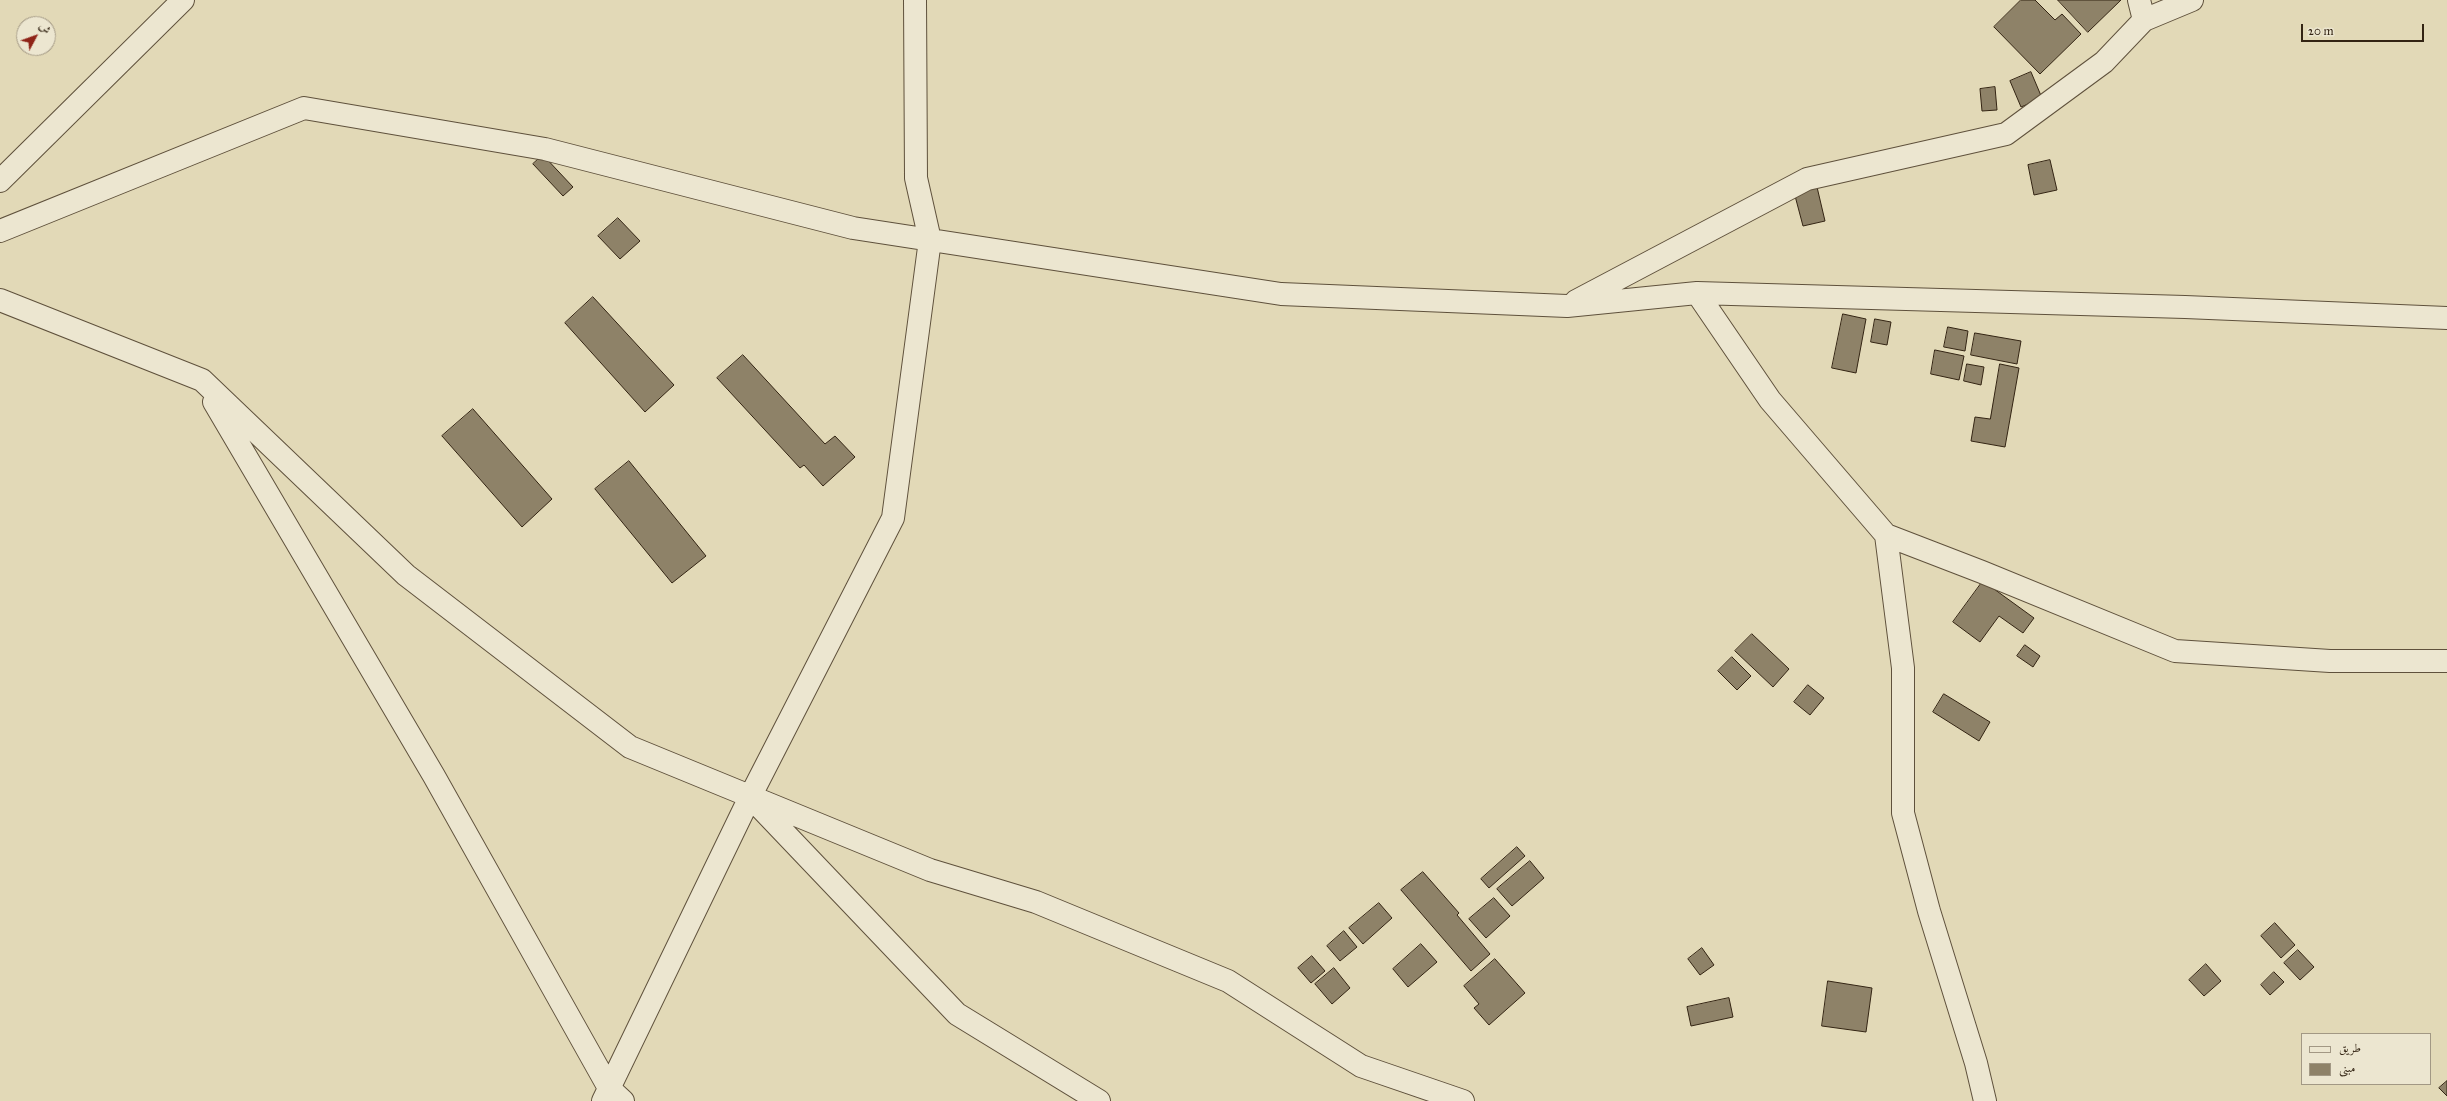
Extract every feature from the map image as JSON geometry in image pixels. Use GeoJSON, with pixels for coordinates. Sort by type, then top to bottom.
{"type":"FeatureCollection","features":[{"type":"Feature","properties":{"kind":"street"},"geometry":{"type":"LineString","coordinates":[[0,181],[183,0]]}},
{"type":"Feature","properties":{"kind":"street"},"geometry":{"type":"LineString","coordinates":[[612,1097],[750,797],[893,518],[930,240],[916,178],[915,0]]}},
{"type":"Feature","properties":{"kind":"street"},"geometry":{"type":"LineString","coordinates":[[1567,306],[1807,179],[2006,134],[2104,62],[2141,10],[2192,0]]}},
{"type":"Feature","properties":{"kind":"street"},"geometry":{"type":"LineString","coordinates":[[0,231],[304,108],[545,149],[853,228],[1281,294],[1567,306],[1697,293],[2185,307],[2447,318]]}},
{"type":"Feature","properties":{"kind":"street"},"geometry":{"type":"LineString","coordinates":[[1697,293],[1770,400],[1886,535],[1982,572],[2174,651],[2330,661],[2447,660]]}},
{"type":"Feature","properties":{"kind":"street"},"geometry":{"type":"LineString","coordinates":[[0,300],[202,380],[406,575],[630,747],[930,870],[1036,902],[1228,981],[1361,1066],[1464,1101]]}},
{"type":"Feature","properties":{"kind":"street"},"geometry":{"type":"LineString","coordinates":[[202,380],[434,776],[612,1097]]}},
{"type":"Feature","properties":{"kind":"street"},"geometry":{"type":"LineString","coordinates":[[1886,535],[1903,668],[1904,813],[1929,911],[1976,1062],[1985,1101]]}},
{"type":"Feature","properties":{"kind":"street"},"geometry":{"type":"LineString","coordinates":[[750,797],[957,1014],[1100,1101]]}},
{"type":"Feature","properties":{"kind":"building"},"geometry":{"type":"Polygon","coordinates":[[[2021,0],[2035,0],[2055,20],[2062,14],[2081,34],[2040,74],[1994,27],[2021,0]]]}},
{"type":"Feature","properties":{"kind":"building"},"geometry":{"type":"Polygon","coordinates":[[[2058,0],[2121,0],[2088,32],[2058,0]]]}},
{"type":"Feature","properties":{"kind":"building"},"geometry":{"type":"Polygon","coordinates":[[[2031,72],[2042,98],[2021,107],[2010,81],[2031,72]]]}},
{"type":"Feature","properties":{"kind":"building"},"geometry":{"type":"Polygon","coordinates":[[[1995,87],[1997,110],[1982,111],[1980,89],[1995,87]]]}},
{"type":"Feature","properties":{"kind":"building"},"geometry":{"type":"Polygon","coordinates":[[[543,155],[573,187],[563,196],[533,164],[543,155]]]}},
{"type":"Feature","properties":{"kind":"building"},"geometry":{"type":"Polygon","coordinates":[[[2050,160],[2057,190],[2034,195],[2028,165],[2050,160]]]}},
{"type":"Feature","properties":{"kind":"building"},"geometry":{"type":"Polygon","coordinates":[[[1817,187],[1825,221],[1803,226],[1794,192],[1817,187]]]}},
{"type":"Feature","properties":{"kind":"building"},"geometry":{"type":"Polygon","coordinates":[[[618,218],[640,241],[620,259],[598,236],[618,218]]]}},
{"type":"Feature","properties":{"kind":"building"},"geometry":{"type":"Polygon","coordinates":[[[593,297],[674,385],[645,412],[565,323],[593,297]]]}},
{"type":"Feature","properties":{"kind":"building"},"geometry":{"type":"Polygon","coordinates":[[[1843,314],[1866,319],[1856,373],[1832,368],[1843,314]]]}},
{"type":"Feature","properties":{"kind":"building"},"geometry":{"type":"Polygon","coordinates":[[[1875,319],[1891,322],[1887,345],[1871,342],[1875,319]]]}},
{"type":"Feature","properties":{"kind":"building"},"geometry":{"type":"Polygon","coordinates":[[[1948,327],[1968,331],[1965,351],[1944,347],[1948,327]]]}},
{"type":"Feature","properties":{"kind":"building"},"geometry":{"type":"Polygon","coordinates":[[[1975,333],[2021,341],[2017,364],[1971,355],[1975,333]]]}},
{"type":"Feature","properties":{"kind":"building"},"geometry":{"type":"Polygon","coordinates":[[[1935,350],[1964,356],[1959,380],[1931,374],[1935,350]]]}},
{"type":"Feature","properties":{"kind":"building"},"geometry":{"type":"Polygon","coordinates":[[[743,355],[825,444],[835,436],[855,457],[823,486],[804,465],[800,468],[717,378],[743,355]]]}},
{"type":"Feature","properties":{"kind":"building"},"geometry":{"type":"Polygon","coordinates":[[[1967,364],[1984,367],[1981,385],[1964,381],[1967,364]]]}},
{"type":"Feature","properties":{"kind":"building"},"geometry":{"type":"Polygon","coordinates":[[[2000,364],[2019,368],[2005,447],[1971,441],[1975,417],[1990,419],[2000,364]]]}},
{"type":"Feature","properties":{"kind":"building"},"geometry":{"type":"Polygon","coordinates":[[[473,409],[552,499],[522,527],[442,436],[473,409]]]}},
{"type":"Feature","properties":{"kind":"building"},"geometry":{"type":"Polygon","coordinates":[[[629,461],[706,556],[672,583],[595,489],[629,461]]]}},
{"type":"Feature","properties":{"kind":"building"},"geometry":{"type":"Polygon","coordinates":[[[1983,581],[2034,618],[2023,633],[1999,616],[1980,642],[1953,622],[1983,581]]]}},
{"type":"Feature","properties":{"kind":"building"},"geometry":{"type":"Polygon","coordinates":[[[1752,634],[1789,669],[1773,687],[1735,651],[1752,634]]]}},
{"type":"Feature","properties":{"kind":"building"},"geometry":{"type":"Polygon","coordinates":[[[2025,645],[2040,656],[2033,667],[2017,656],[2025,645]]]}},
{"type":"Feature","properties":{"kind":"building"},"geometry":{"type":"Polygon","coordinates":[[[1732,657],[1751,676],[1737,690],[1718,671],[1732,657]]]}},
{"type":"Feature","properties":{"kind":"building"},"geometry":{"type":"Polygon","coordinates":[[[1808,685],[1824,698],[1810,715],[1794,702],[1808,685]]]}},
{"type":"Feature","properties":{"kind":"building"},"geometry":{"type":"Polygon","coordinates":[[[1944,694],[1990,722],[1979,741],[1933,712],[1944,694]]]}},
{"type":"Feature","properties":{"kind":"building"},"geometry":{"type":"Polygon","coordinates":[[[1517,847],[1525,856],[1489,888],[1481,879],[1517,847]]]}},
{"type":"Feature","properties":{"kind":"building"},"geometry":{"type":"Polygon","coordinates":[[[1530,861],[1544,878],[1512,906],[1497,889],[1530,861]]]}},
{"type":"Feature","properties":{"kind":"building"},"geometry":{"type":"Polygon","coordinates":[[[1423,872],[1459,913],[1457,915],[1490,954],[1471,971],[1401,890],[1423,872]]]}},
{"type":"Feature","properties":{"kind":"building"},"geometry":{"type":"Polygon","coordinates":[[[1494,898],[1510,916],[1486,938],[1469,919],[1494,898]]]}},
{"type":"Feature","properties":{"kind":"building"},"geometry":{"type":"Polygon","coordinates":[[[1379,903],[1392,918],[1363,944],[1349,928],[1379,903]]]}},
{"type":"Feature","properties":{"kind":"building"},"geometry":{"type":"Polygon","coordinates":[[[2275,923],[2295,945],[2281,958],[2261,936],[2275,923]]]}},
{"type":"Feature","properties":{"kind":"building"},"geometry":{"type":"Polygon","coordinates":[[[1344,931],[1357,947],[1340,961],[1327,946],[1344,931]]]}},
{"type":"Feature","properties":{"kind":"building"},"geometry":{"type":"Polygon","coordinates":[[[1421,944],[1437,962],[1408,987],[1393,969],[1421,944]]]}},
{"type":"Feature","properties":{"kind":"building"},"geometry":{"type":"Polygon","coordinates":[[[1702,948],[1714,965],[1700,975],[1688,959],[1702,948]]]}},
{"type":"Feature","properties":{"kind":"building"},"geometry":{"type":"Polygon","coordinates":[[[2298,950],[2314,967],[2300,980],[2284,963],[2298,950]]]}},
{"type":"Feature","properties":{"kind":"building"},"geometry":{"type":"Polygon","coordinates":[[[1312,956],[1325,971],[1311,983],[1298,968],[1312,956]]]}},
{"type":"Feature","properties":{"kind":"building"},"geometry":{"type":"Polygon","coordinates":[[[1495,959],[1525,993],[1489,1025],[1474,1008],[1479,1004],[1464,986],[1495,959]]]}},
{"type":"Feature","properties":{"kind":"building"},"geometry":{"type":"Polygon","coordinates":[[[2206,964],[2221,981],[2204,996],[2189,980],[2206,964]]]}},
{"type":"Feature","properties":{"kind":"building"},"geometry":{"type":"Polygon","coordinates":[[[1334,968],[1350,988],[1332,1004],[1315,984],[1334,968]]]}},
{"type":"Feature","properties":{"kind":"building"},"geometry":{"type":"Polygon","coordinates":[[[2274,972],[2284,982],[2270,995],[2261,985],[2274,972]]]}},
{"type":"Feature","properties":{"kind":"building"},"geometry":{"type":"Polygon","coordinates":[[[1828,981],[1872,988],[1866,1032],[1822,1026],[1828,981]]]}},
{"type":"Feature","properties":{"kind":"building"},"geometry":{"type":"Polygon","coordinates":[[[1729,998],[1733,1017],[1691,1026],[1687,1007],[1729,998]]]}},
{"type":"Feature","properties":{"kind":"building"},"geometry":{"type":"Polygon","coordinates":[[[2447,1081],[2447,1096],[2439,1088],[2447,1081]]]}}]}
